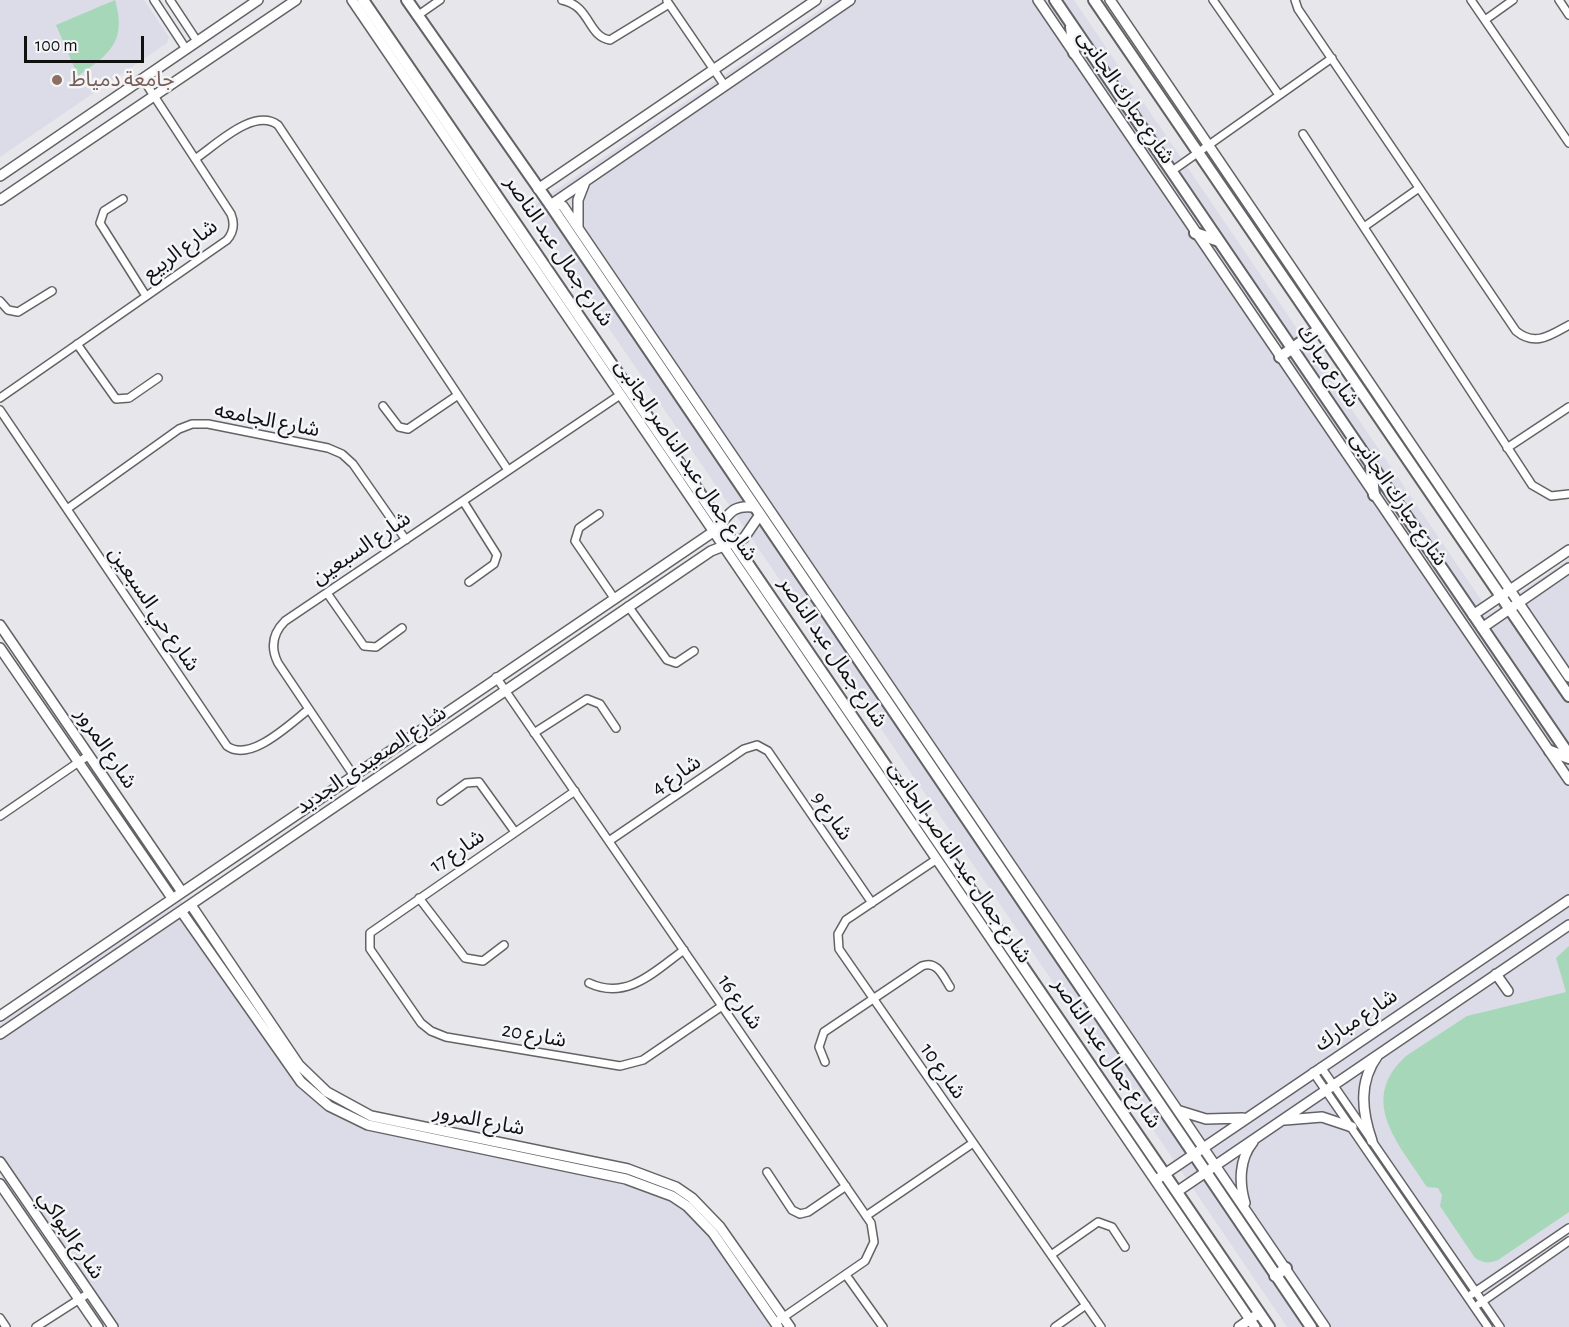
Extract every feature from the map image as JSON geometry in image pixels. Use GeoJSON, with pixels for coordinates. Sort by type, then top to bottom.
{"type":"FeatureCollection","features":[{"type":"Feature","properties":{"kind":"main road"},"geometry":{"type":"LineString","coordinates":[[0,176],[258,0]]}},
{"type":"Feature","properties":{"kind":"main road"},"geometry":{"type":"LineString","coordinates":[[0,200],[296,0]]}},
{"type":"Feature","properties":{"kind":"main road","name":"شارع جمال عبد الناصر الجانبى"},"geometry":{"type":"LineString","coordinates":[[352,0],[408,85],[588,339],[620,395],[657,439]]}},
{"type":"Feature","properties":{"kind":"main road","name":"شارع جمال عبد الناصر"},"geometry":{"type":"LineString","coordinates":[[363,0],[417,78],[588,339],[717,527],[735,543],[1178,1191],[1259,1322]]}},
{"type":"Feature","properties":{"kind":"main road","name":"شارع جمال عبد الناصر"},"geometry":{"type":"LineString","coordinates":[[406,0],[550,206],[632,318],[756,512],[834,625],[949,782],[1061,946],[1193,1155],[1311,1327]]}},
{"type":"Feature","properties":{"kind":"main road"},"geometry":{"type":"LineString","coordinates":[[538,189],[816,0]]}},
{"type":"Feature","properties":{"kind":"main road"},"geometry":{"type":"LineString","coordinates":[[550,206],[850,0]]}},
{"type":"Feature","properties":{"kind":"main road","name":"شارع مبارك الجانبى"},"geometry":{"type":"LineString","coordinates":[[1038,0],[1569,780]]}},
{"type":"Feature","properties":{"kind":"main road","name":"شارع مبارك"},"geometry":{"type":"LineString","coordinates":[[1056,0],[1569,756]]}},
{"type":"Feature","properties":{"kind":"main road","name":"شارع مبارك"},"geometry":{"type":"LineString","coordinates":[[1094,0],[1318,330],[1505,593],[1569,696]]}},
{"type":"Feature","properties":{"kind":"main road","name":"شارع مبارك الجانبى"},"geometry":{"type":"LineString","coordinates":[[1110,0],[1505,593]]}},
{"type":"Feature","properties":{"kind":"main road"},"geometry":{"type":"LineString","coordinates":[[1071,23],[1074,52]]}},
{"type":"Feature","properties":{"kind":"main road"},"geometry":{"type":"LineString","coordinates":[[408,85],[417,78]]}},
{"type":"Feature","properties":{"kind":"main road"},"geometry":{"type":"LineString","coordinates":[[579,232],[578,200],[586,180]]}},
{"type":"Feature","properties":{"kind":"main road","name":"شارع جمال عبد الناصر الجانبى"},"geometry":{"type":"LineString","coordinates":[[550,206],[557,203],[563,206],[632,318],[843,617],[949,782]]}},
{"type":"Feature","properties":{"kind":"main road"},"geometry":{"type":"LineString","coordinates":[[1195,232],[1220,241]]}},
{"type":"Feature","properties":{"kind":"main road"},"geometry":{"type":"LineString","coordinates":[[1280,357],[1318,330]]}},
{"type":"Feature","properties":{"kind":"main road"},"geometry":{"type":"LineString","coordinates":[[1371,464],[1374,495]]}},
{"type":"Feature","properties":{"kind":"main road","name":"شارع الصعيدى الجديد"},"geometry":{"type":"LineString","coordinates":[[0,1016],[717,527],[735,508],[756,512]]}},
{"type":"Feature","properties":{"kind":"main road"},"geometry":{"type":"LineString","coordinates":[[735,543],[751,531],[756,512]]}},
{"type":"Feature","properties":{"kind":"main road","name":"شارع جمال عبد الناصر الجانبى"},"geometry":{"type":"LineString","coordinates":[[717,527],[723,546],[1156,1180],[1259,1322]]}},
{"type":"Feature","properties":{"kind":"main road","name":"شارع الصعيدى الجديد"},"geometry":{"type":"LineString","coordinates":[[0,1034],[711,550],[735,543]]}},
{"type":"Feature","properties":{"kind":"main road"},"geometry":{"type":"LineString","coordinates":[[1473,615],[1569,550]]}},
{"type":"Feature","properties":{"kind":"main road"},"geometry":{"type":"LineString","coordinates":[[1482,628],[1569,568]]}},
{"type":"Feature","properties":{"kind":"main road"},"geometry":{"type":"LineString","coordinates":[[1513,606],[1569,677]]}},
{"type":"Feature","properties":{"kind":"main road"},"geometry":{"type":"LineString","coordinates":[[834,625],[843,617]]}},
{"type":"Feature","properties":{"kind":"main road","name":"شارع المرور"},"geometry":{"type":"LineString","coordinates":[[0,625],[183,891]]}},
{"type":"Feature","properties":{"kind":"main road","name":"شارع المرور"},"geometry":{"type":"LineString","coordinates":[[0,648],[172,898]]}},
{"type":"Feature","properties":{"kind":"main road"},"geometry":{"type":"LineString","coordinates":[[1550,751],[1569,756]]}},
{"type":"Feature","properties":{"kind":"main road","name":"شارع مبارك"},"geometry":{"type":"LineString","coordinates":[[1156,1180],[1245,1117],[1569,900]]}},
{"type":"Feature","properties":{"kind":"main road","name":"شارع المرور"},"geometry":{"type":"LineString","coordinates":[[191,905],[299,1065],[313,1081],[334,1098],[361,1112],[577,1164]]}},
{"type":"Feature","properties":{"kind":"main road","name":"شارع المرور"},"geometry":{"type":"LineString","coordinates":[[182,911],[292,1071],[307,1088],[329,1106],[358,1121],[419,1137],[647,1175],[676,1187],[692,1198],[720,1227],[779,1322],[790,1327]]}},
{"type":"Feature","properties":{"kind":"main road","name":"شارع مبارك"},"geometry":{"type":"LineString","coordinates":[[1178,1191],[1569,925]]}},
{"type":"Feature","properties":{"kind":"main road"},"geometry":{"type":"LineString","coordinates":[[116,936],[125,950]]}},
{"type":"Feature","properties":{"kind":"main road"},"geometry":{"type":"LineString","coordinates":[[1515,936],[1526,954]]}},
{"type":"Feature","properties":{"kind":"main road","name":"شارع جمال عبد الناصر الجانبى"},"geometry":{"type":"LineString","coordinates":[[1061,946],[1179,1110],[1325,1327]]}},
{"type":"Feature","properties":{"kind":"main road"},"geometry":{"type":"LineString","coordinates":[[1496,974],[1508,991]]}},
{"type":"Feature","properties":{"kind":"main road"},"geometry":{"type":"LineString","coordinates":[[1369,1144],[1363,1110],[1364,1089],[1370,1068],[1382,1051]]}},
{"type":"Feature","properties":{"kind":"main road"},"geometry":{"type":"LineString","coordinates":[[1179,1110],[1197,1118],[1216,1120],[1245,1117]]}},
{"type":"Feature","properties":{"kind":"main road"},"geometry":{"type":"LineString","coordinates":[[1280,1121],[1311,1116],[1332,1119],[1352,1127]]}},
{"type":"Feature","properties":{"kind":"main road"},"geometry":{"type":"LineString","coordinates":[[419,1137],[421,1127]]}},
{"type":"Feature","properties":{"kind":"main road"},"geometry":{"type":"LineString","coordinates":[[1249,1214],[1242,1191],[1242,1168],[1250,1145],[1257,1136]]}},
{"type":"Feature","properties":{"kind":"main road","name":"شارع البواكي"},"geometry":{"type":"LineString","coordinates":[[0,1162],[113,1327]]}},
{"type":"Feature","properties":{"kind":"main road","name":"شارع البواكي"},"geometry":{"type":"LineString","coordinates":[[0,1184],[98,1327]]}},
{"type":"Feature","properties":{"kind":"main road"},"geometry":{"type":"LineString","coordinates":[[1275,1275],[1286,1268]]}},
{"type":"Feature","properties":{"kind":"main road"},"geometry":{"type":"LineString","coordinates":[[1239,1327],[1259,1322]]}},
{"type":"Feature","properties":{"kind":"street"},"geometry":{"type":"LineString","coordinates":[[154,0],[186,49]]}},
{"type":"Feature","properties":{"kind":"street"},"geometry":{"type":"LineString","coordinates":[[170,0],[197,41]]}},
{"type":"Feature","properties":{"kind":"street"},"geometry":{"type":"LineString","coordinates":[[417,15],[440,0]]}},
{"type":"Feature","properties":{"kind":"street"},"geometry":{"type":"LineString","coordinates":[[562,0],[580,7],[597,34],[610,40],[668,2],[725,86]]}},
{"type":"Feature","properties":{"kind":"street"},"geometry":{"type":"LineString","coordinates":[[1213,0],[1279,95]]}},
{"type":"Feature","properties":{"kind":"street"},"geometry":{"type":"LineString","coordinates":[[1295,0],[1516,331],[1525,338],[1536,340],[1548,337],[1569,325]]}},
{"type":"Feature","properties":{"kind":"street"},"geometry":{"type":"LineString","coordinates":[[1472,0],[1569,143]]}},
{"type":"Feature","properties":{"kind":"street"},"geometry":{"type":"LineString","coordinates":[[1485,20],[1513,0]]}},
{"type":"Feature","properties":{"kind":"street"},"geometry":{"type":"LineString","coordinates":[[1559,0],[1569,15]]}},
{"type":"Feature","properties":{"kind":"street"},"geometry":{"type":"LineString","coordinates":[[1172,171],[1332,58]]}},
{"type":"Feature","properties":{"kind":"street","name":"شارع الربيع"},"geometry":{"type":"LineString","coordinates":[[0,398],[227,240],[233,230],[231,214],[143,79]]}},
{"type":"Feature","properties":{"kind":"street"},"geometry":{"type":"LineString","coordinates":[[195,159],[252,120],[263,118],[278,125],[508,470]]}},
{"type":"Feature","properties":{"kind":"street"},"geometry":{"type":"LineString","coordinates":[[1303,134],[1536,489],[1551,496],[1569,494]]}},
{"type":"Feature","properties":{"kind":"street"},"geometry":{"type":"LineString","coordinates":[[1364,227],[1419,188]]}},
{"type":"Feature","properties":{"kind":"street"},"geometry":{"type":"LineString","coordinates":[[123,199],[104,211],[100,223],[146,296]]}},
{"type":"Feature","properties":{"kind":"street"},"geometry":{"type":"LineString","coordinates":[[0,301],[8,310],[18,312],[52,291]]}},
{"type":"Feature","properties":{"kind":"street"},"geometry":{"type":"LineString","coordinates":[[77,344],[116,399],[129,398],[158,378]]}},
{"type":"Feature","properties":{"kind":"street"},"geometry":{"type":"LineString","coordinates":[[383,406],[399,427],[404,429],[458,395]]}},
{"type":"Feature","properties":{"kind":"street","name":"شارع السبعين"},"geometry":{"type":"LineString","coordinates":[[362,788],[275,657],[274,640],[285,621],[620,395]]}},
{"type":"Feature","properties":{"kind":"street"},"geometry":{"type":"LineString","coordinates":[[1507,448],[1569,407]]}},
{"type":"Feature","properties":{"kind":"street","name":"شارع حي السبعين"},"geometry":{"type":"LineString","coordinates":[[0,410],[227,746],[238,752],[252,750],[309,710]]}},
{"type":"Feature","properties":{"kind":"street","name":"شارع الجامعه"},"geometry":{"type":"LineString","coordinates":[[67,509],[178,429],[208,424],[328,448],[342,454],[353,464],[406,540]]}},
{"type":"Feature","properties":{"kind":"street"},"geometry":{"type":"LineString","coordinates":[[463,501],[497,555],[494,564],[469,582]]}},
{"type":"Feature","properties":{"kind":"street"},"geometry":{"type":"LineString","coordinates":[[599,514],[579,528],[575,541],[614,598]]}},
{"type":"Feature","properties":{"kind":"street"},"geometry":{"type":"LineString","coordinates":[[327,593],[364,646],[376,647],[402,628]]}},
{"type":"Feature","properties":{"kind":"street"},"geometry":{"type":"LineString","coordinates":[[628,606],[667,660],[676,663],[694,651]]}},
{"type":"Feature","properties":{"kind":"street","name":"شارع 16"},"geometry":{"type":"LineString","coordinates":[[496,677],[846,1186],[873,1229],[873,1247],[865,1261],[779,1322]]}},
{"type":"Feature","properties":{"kind":"street"},"geometry":{"type":"LineString","coordinates":[[534,733],[587,699],[600,704],[615,728]]}},
{"type":"Feature","properties":{"kind":"street","name":"شارع 4"},"geometry":{"type":"LineString","coordinates":[[609,841],[747,747],[765,748]]}},
{"type":"Feature","properties":{"kind":"street","name":"شارع 9"},"geometry":{"type":"LineString","coordinates":[[765,748],[872,903]]}},
{"type":"Feature","properties":{"kind":"street"},"geometry":{"type":"LineString","coordinates":[[0,816],[89,755]]}},
{"type":"Feature","properties":{"kind":"street"},"geometry":{"type":"LineString","coordinates":[[441,801],[466,783],[479,782],[515,832]]}},
{"type":"Feature","properties":{"kind":"street","name":"شارع 17"},"geometry":{"type":"LineString","coordinates":[[369,945],[373,930],[574,791]]}},
{"type":"Feature","properties":{"kind":"street","name":"شارع 10"},"geometry":{"type":"LineString","coordinates":[[937,859],[846,920],[838,939],[841,954],[1101,1327]]}},
{"type":"Feature","properties":{"kind":"street"},"geometry":{"type":"LineString","coordinates":[[419,898],[465,958],[483,961],[504,945]]}},
{"type":"Feature","properties":{"kind":"street","name":"شارع 20"},"geometry":{"type":"LineString","coordinates":[[369,945],[421,1023],[431,1031],[446,1037],[615,1066],[626,1065],[648,1057],[722,1006]]}},
{"type":"Feature","properties":{"kind":"street"},"geometry":{"type":"LineString","coordinates":[[589,983],[611,990],[630,987],[684,950]]}},
{"type":"Feature","properties":{"kind":"street"},"geometry":{"type":"LineString","coordinates":[[825,1062],[819,1047],[824,1032],[927,963],[938,968],[950,987]]}},
{"type":"Feature","properties":{"kind":"street"},"geometry":{"type":"LineString","coordinates":[[1317,1070],[1500,1327]]}},
{"type":"Feature","properties":{"kind":"street"},"geometry":{"type":"LineString","coordinates":[[1329,1087],[1352,1127],[1369,1144],[1488,1327]]}},
{"type":"Feature","properties":{"kind":"street"},"geometry":{"type":"LineString","coordinates":[[866,1216],[973,1143]]}},
{"type":"Feature","properties":{"kind":"street"},"geometry":{"type":"LineString","coordinates":[[768,1172],[792,1210],[800,1214],[806,1214],[846,1186]]}},
{"type":"Feature","properties":{"kind":"street"},"geometry":{"type":"LineString","coordinates":[[1051,1255],[1098,1222],[1112,1227],[1125,1247]]}},
{"type":"Feature","properties":{"kind":"street"},"geometry":{"type":"LineString","coordinates":[[1468,1298],[1569,1228]]}},
{"type":"Feature","properties":{"kind":"street"},"geometry":{"type":"LineString","coordinates":[[1474,1308],[1569,1241]]}},
{"type":"Feature","properties":{"kind":"street"},"geometry":{"type":"LineString","coordinates":[[846,1275],[882,1327]]}},
{"type":"Feature","properties":{"kind":"street"},"geometry":{"type":"LineString","coordinates":[[36,1327],[88,1293]]}},
{"type":"Feature","properties":{"kind":"street"},"geometry":{"type":"LineString","coordinates":[[1055,1327],[1086,1305]]}},
{"type":"Feature","properties":{"kind":"street"},"geometry":{"type":"LineString","coordinates":[[0,1318],[6,1327]]}},
{"type":"Feature","properties":{"kind":"shaded area","name":"جامعة دمياط"},"geometry":{"type":"Polygon","coordinates":[[[0,0],[144,0],[169,37],[167,43],[0,157],[0,0]]]}},
{"type":"Feature","properties":{"kind":"shaded area"},"geometry":{"type":"Polygon","coordinates":[[[834,0],[1074,0],[1490,613],[1569,559],[1569,1327],[1287,1327],[528,209],[834,0]]]}},
{"type":"Feature","properties":{"kind":"shaded area"},"geometry":{"type":"Polygon","coordinates":[[[181,901],[300,1076],[319,1092],[368,1121],[629,1175],[666,1187],[693,1205],[711,1222],[785,1327],[106,1327],[0,1173],[0,1024],[181,901]]]}},
{"type":"Feature","properties":{"kind":"green space"},"geometry":{"type":"Polygon","coordinates":[[[115,0],[119,26],[113,45],[99,61],[78,76],[56,25],[115,0]]]}},
{"type":"Feature","properties":{"kind":"green space"},"geometry":{"type":"Polygon","coordinates":[[[1569,946],[1569,1212],[1498,1260],[1484,1262],[1475,1258],[1440,1206],[1442,1195],[1438,1188],[1427,1187],[1395,1139],[1384,1106],[1385,1089],[1392,1073],[1406,1056],[1467,1016],[1566,992],[1556,958],[1569,946]]]}},
{"type":"Feature","properties":{"kind":"place","name":"جامعة دمياط"},"geometry":{"type":"Point","coordinates":[57,80]}}]}
